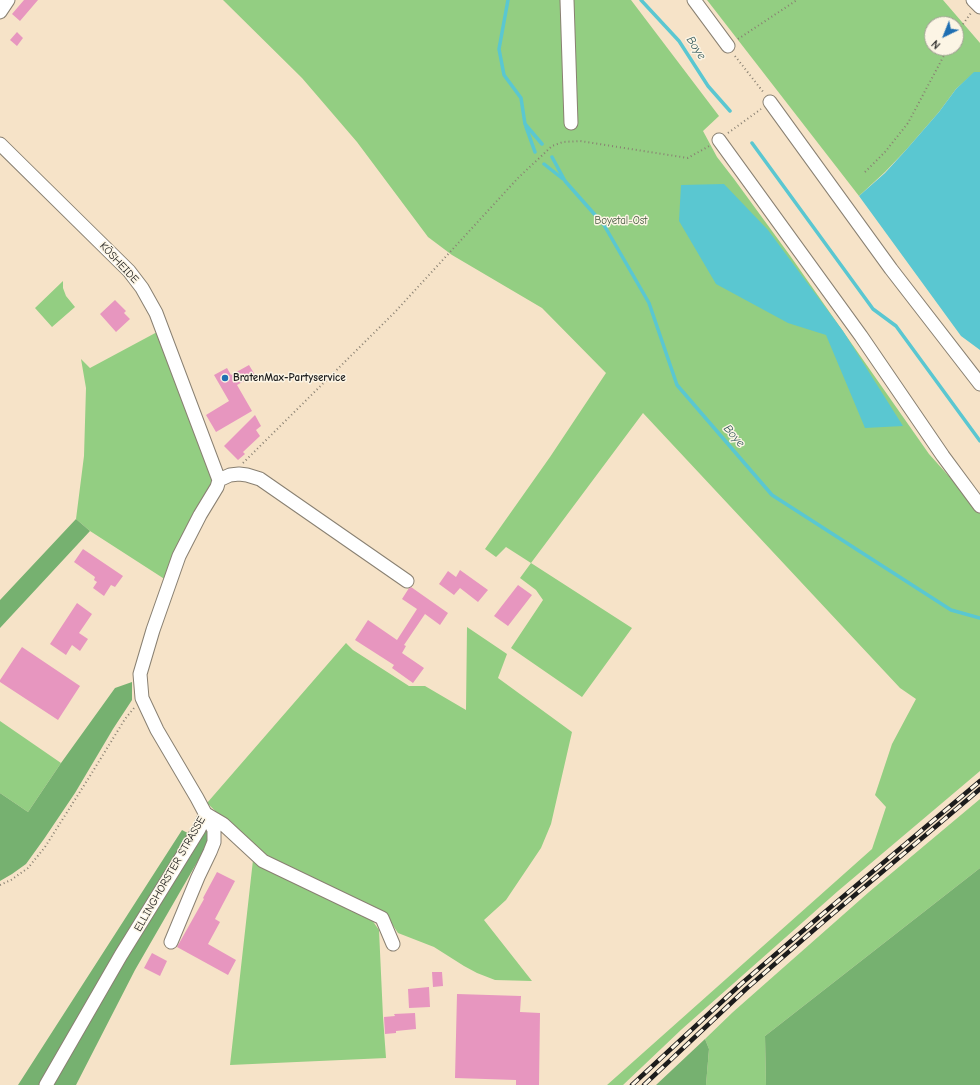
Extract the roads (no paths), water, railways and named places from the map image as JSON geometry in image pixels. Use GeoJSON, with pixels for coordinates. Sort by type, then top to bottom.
{"type":"FeatureCollection","features":[{"type":"Feature","properties":{"kind":"street"},"geometry":{"type":"LineString","coordinates":[[0,12],[8,0]]}},
{"type":"Feature","properties":{"kind":"street"},"geometry":{"type":"LineString","coordinates":[[567,0],[571,123]]}},
{"type":"Feature","properties":{"kind":"street"},"geometry":{"type":"LineString","coordinates":[[694,0],[728,46]]}},
{"type":"Feature","properties":{"kind":"street"},"geometry":{"type":"LineString","coordinates":[[770,102],[891,269],[980,384]]}},
{"type":"Feature","properties":{"kind":"street"},"geometry":{"type":"LineString","coordinates":[[719,140],[861,336],[943,456],[980,506]]}},
{"type":"Feature","properties":{"kind":"street","name":"KÖSHEIDE"},"geometry":{"type":"LineString","coordinates":[[0,144],[129,271],[142,288],[156,313],[225,478]]}},
{"type":"Feature","properties":{"kind":"street"},"geometry":{"type":"LineString","coordinates":[[225,478],[239,474],[260,479],[407,581]]}},
{"type":"Feature","properties":{"kind":"street","name":"ELLINGHORSTER STRASSE"},"geometry":{"type":"LineString","coordinates":[[46,1085],[121,955],[199,829],[206,814],[157,730],[142,698],[140,674],[153,630],[179,556],[200,515],[217,487],[225,478]]}},
{"type":"Feature","properties":{"kind":"street"},"geometry":{"type":"LineString","coordinates":[[171,942],[214,842],[214,830],[206,814]]}},
{"type":"Feature","properties":{"kind":"street"},"geometry":{"type":"LineString","coordinates":[[206,814],[223,824],[263,861],[382,918],[393,944]]}},
{"type":"Feature","properties":{"kind":"water"},"geometry":{"type":"Polygon","coordinates":[[[974,72],[980,72],[980,350],[961,336],[859,196],[885,173],[939,112],[956,89],[974,72]]]}},
{"type":"Feature","properties":{"kind":"water"},"geometry":{"type":"Polygon","coordinates":[[[724,184],[768,230],[843,331],[903,426],[865,428],[826,335],[788,323],[716,284],[679,221],[681,185],[724,184]]]}},
{"type":"Feature","properties":{"kind":"waterway","name":"Boye"},"geometry":{"type":"LineString","coordinates":[[508,0],[499,49],[504,75],[521,98],[525,124],[542,144]]}},
{"type":"Feature","properties":{"kind":"waterway","name":"Boye"},"geometry":{"type":"LineString","coordinates":[[641,0],[679,41],[708,86],[730,111]]}},
{"type":"Feature","properties":{"kind":"waterway","name":"Boye"},"geometry":{"type":"LineString","coordinates":[[526,127],[535,152]]}},
{"type":"Feature","properties":{"kind":"waterway","name":"Boye"},"geometry":{"type":"LineString","coordinates":[[752,143],[873,309],[896,326],[980,441]]}},
{"type":"Feature","properties":{"kind":"waterway","name":"Boye"},"geometry":{"type":"LineString","coordinates":[[552,157],[565,181],[604,225],[649,303],[677,385],[772,495],[951,610],[980,618]]}},
{"type":"Feature","properties":{"kind":"waterway","name":"Boye"},"geometry":{"type":"LineString","coordinates":[[544,164],[563,179]]}},
{"type":"Feature","properties":{"kind":"railway"},"geometry":{"type":"LineString","coordinates":[[632,1085],[741,984],[980,781]]}},
{"type":"Feature","properties":{"kind":"railway"},"geometry":{"type":"LineString","coordinates":[[644,1085],[746,989],[980,789]]}},
{"type":"Feature","properties":{"kind":"place","name":"BratenMax-Partyservice"},"geometry":{"type":"Point","coordinates":[225,378]}},
{"type":"Feature","properties":{"kind":"park label","name":"Boyetal-Ost"},"geometry":{"type":"Point","coordinates":[621,221]}}]}
